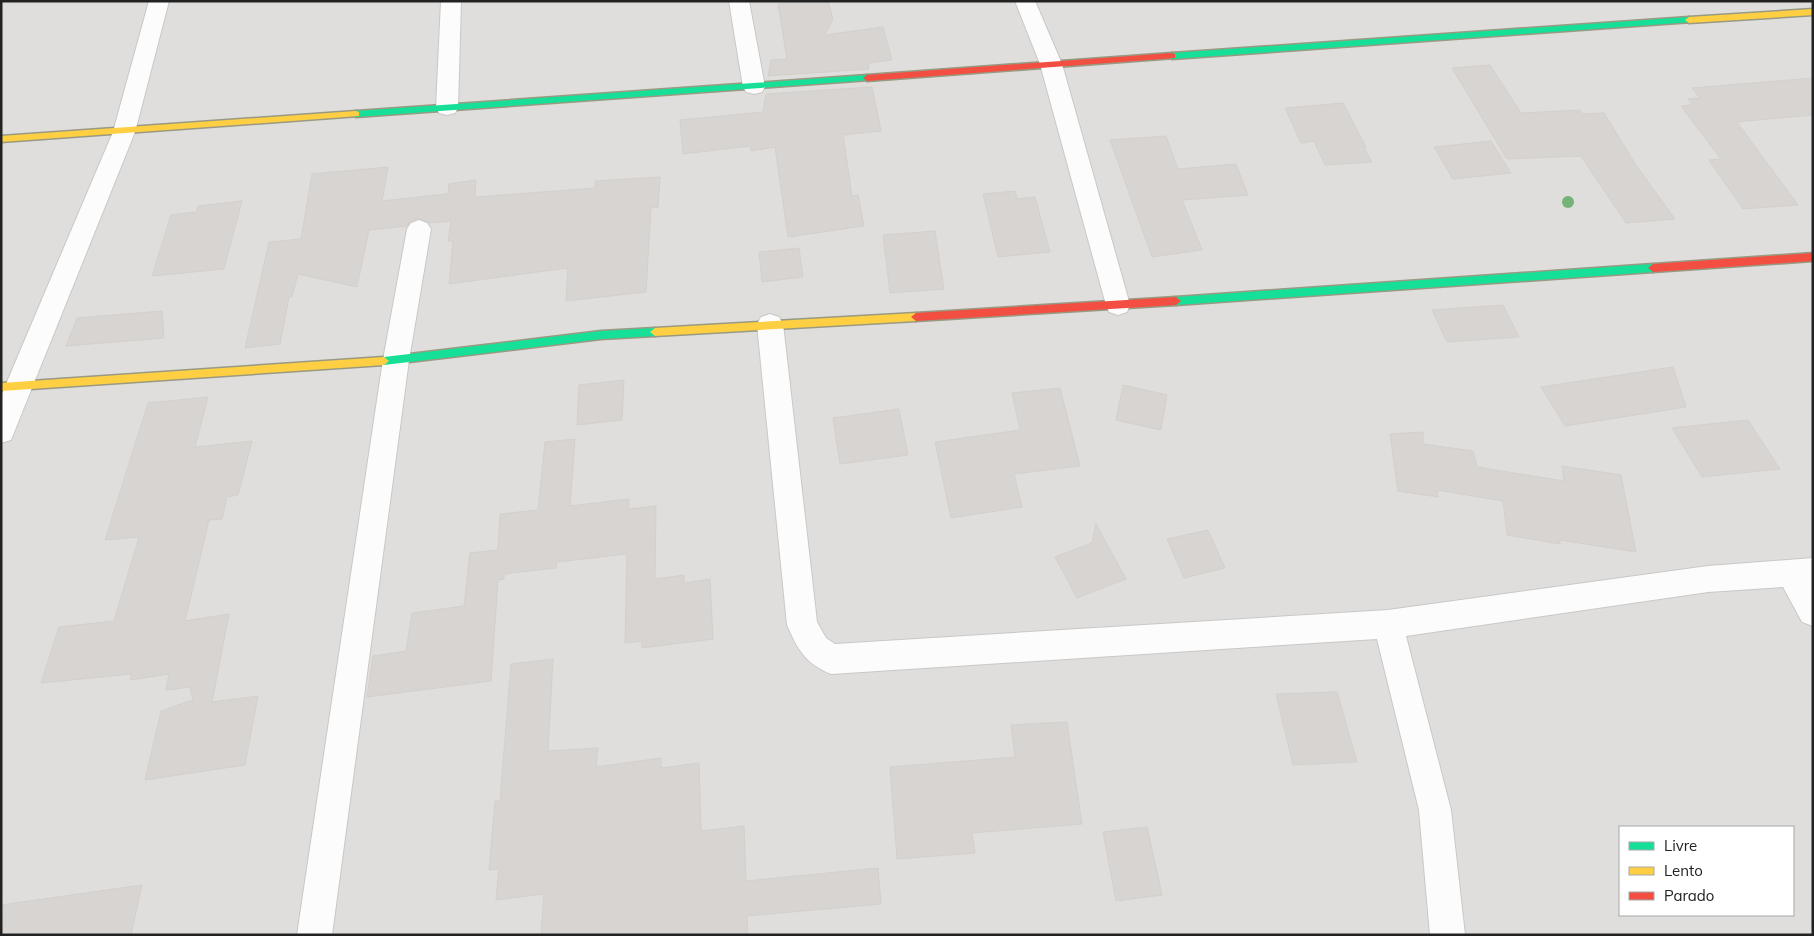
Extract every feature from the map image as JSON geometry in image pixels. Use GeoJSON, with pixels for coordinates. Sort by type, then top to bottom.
{"type":"FeatureCollection","features":[{"type":"Feature","properties":{"kind":"street"},"geometry":{"type":"LineString","coordinates":[[1,432],[10,386],[124,132],[159,1]]}},
{"type":"Feature","properties":{"kind":"street"},"geometry":{"type":"LineString","coordinates":[[447,108],[451,1]]}},
{"type":"Feature","properties":{"kind":"street"},"geometry":{"type":"LineString","coordinates":[[739,1],[754,87]]}},
{"type":"Feature","properties":{"kind":"street"},"geometry":{"type":"LineString","coordinates":[[1025,1],[1051,64],[1118,304]]}},
{"type":"Feature","properties":{"kind":"street"},"geometry":{"type":"LineString","coordinates":[[1,139],[124,132],[1051,64],[1813,12]]}},
{"type":"Feature","properties":{"kind":"street"},"geometry":{"type":"LineString","coordinates":[[314,935],[396,360],[419,229]]}},
{"type":"Feature","properties":{"kind":"street"},"geometry":{"type":"LineString","coordinates":[[10,386],[396,360],[601,334],[1118,304],[1813,257]]}},
{"type":"Feature","properties":{"kind":"street"},"geometry":{"type":"LineString","coordinates":[[770,324],[802,625],[815,648],[831,658],[1388,624],[1708,578],[1802,572],[1813,612]]}},
{"type":"Feature","properties":{"kind":"street"},"geometry":{"type":"LineString","coordinates":[[1388,624],[1435,810],[1448,935]]}},
{"type":"Feature","properties":{"kind":"shaded area"},"geometry":{"type":"Polygon","coordinates":[[[1,1],[1813,1],[1813,935],[1,935],[1,1]]]}},
{"type":"Feature","properties":{"kind":"building"},"geometry":{"type":"Polygon","coordinates":[[[828,1],[833,19],[825,35],[883,27],[892,60],[868,63],[869,69],[768,76],[771,60],[787,59],[778,4],[828,1]]]}},
{"type":"Feature","properties":{"kind":"building"},"geometry":{"type":"Polygon","coordinates":[[[1490,65],[1521,113],[1580,110],[1582,114],[1604,113],[1636,165],[1675,219],[1626,223],[1581,156],[1507,159],[1452,68],[1490,65]]]}},
{"type":"Feature","properties":{"kind":"building"},"geometry":{"type":"Polygon","coordinates":[[[1813,78],[1813,115],[1737,122],[1798,205],[1743,209],[1709,160],[1721,159],[1681,106],[1693,105],[1688,99],[1700,98],[1692,88],[1813,78]]]}},
{"type":"Feature","properties":{"kind":"building"},"geometry":{"type":"Polygon","coordinates":[[[872,87],[881,131],[843,135],[852,196],[858,195],[864,226],[788,237],[775,147],[751,151],[750,146],[683,154],[680,120],[763,112],[766,94],[872,87]]]}},
{"type":"Feature","properties":{"kind":"building"},"geometry":{"type":"Polygon","coordinates":[[[1343,103],[1372,162],[1325,165],[1314,141],[1301,143],[1285,108],[1343,103]]]}},
{"type":"Feature","properties":{"kind":"building"},"geometry":{"type":"Polygon","coordinates":[[[1166,136],[1178,169],[1236,164],[1248,195],[1182,200],[1202,250],[1152,257],[1110,140],[1166,136]]]}},
{"type":"Feature","properties":{"kind":"building"},"geometry":{"type":"Polygon","coordinates":[[[1491,141],[1511,173],[1453,179],[1434,147],[1491,141]]]}},
{"type":"Feature","properties":{"kind":"building"},"geometry":{"type":"Polygon","coordinates":[[[388,167],[382,201],[448,194],[449,184],[476,180],[475,197],[595,188],[595,181],[660,177],[658,207],[651,208],[646,292],[566,301],[568,268],[449,284],[453,241],[448,241],[451,221],[430,223],[418,218],[410,221],[407,226],[369,230],[357,287],[298,274],[292,297],[289,297],[280,344],[245,348],[269,242],[301,239],[312,174],[388,167]]]}},
{"type":"Feature","properties":{"kind":"building"},"geometry":{"type":"Polygon","coordinates":[[[1015,191],[1017,199],[1035,197],[1050,252],[998,257],[983,194],[1015,191]]]}},
{"type":"Feature","properties":{"kind":"building"},"geometry":{"type":"Polygon","coordinates":[[[242,201],[224,269],[152,276],[171,215],[196,212],[198,206],[242,201]]]}},
{"type":"Feature","properties":{"kind":"building"},"geometry":{"type":"Polygon","coordinates":[[[935,231],[944,289],[890,293],[883,235],[935,231]]]}},
{"type":"Feature","properties":{"kind":"building"},"geometry":{"type":"Polygon","coordinates":[[[799,248],[803,277],[762,282],[759,252],[799,248]]]}},
{"type":"Feature","properties":{"kind":"building"},"geometry":{"type":"Polygon","coordinates":[[[1503,305],[1519,337],[1447,342],[1432,310],[1503,305]]]}},
{"type":"Feature","properties":{"kind":"building"},"geometry":{"type":"Polygon","coordinates":[[[162,311],[164,338],[66,346],[77,318],[162,311]]]}},
{"type":"Feature","properties":{"kind":"building"},"geometry":{"type":"Polygon","coordinates":[[[1673,367],[1686,407],[1565,426],[1541,387],[1673,367]]]}},
{"type":"Feature","properties":{"kind":"building"},"geometry":{"type":"Polygon","coordinates":[[[624,380],[622,420],[577,425],[579,385],[624,380]]]}},
{"type":"Feature","properties":{"kind":"building"},"geometry":{"type":"Polygon","coordinates":[[[1123,385],[1167,395],[1161,430],[1116,420],[1123,385]]]}},
{"type":"Feature","properties":{"kind":"building"},"geometry":{"type":"Polygon","coordinates":[[[1060,388],[1080,466],[1014,474],[1022,507],[951,518],[935,442],[1020,430],[1012,393],[1060,388]]]}},
{"type":"Feature","properties":{"kind":"building"},"geometry":{"type":"Polygon","coordinates":[[[208,397],[195,447],[252,441],[238,495],[227,497],[222,519],[209,520],[185,621],[229,614],[212,702],[258,696],[245,765],[145,780],[161,711],[193,700],[190,687],[166,690],[169,674],[130,680],[132,674],[41,683],[59,627],[114,621],[139,537],[105,540],[148,403],[208,397]]]}},
{"type":"Feature","properties":{"kind":"building"},"geometry":{"type":"Polygon","coordinates":[[[899,409],[908,455],[840,464],[833,418],[899,409]]]}},
{"type":"Feature","properties":{"kind":"building"},"geometry":{"type":"Polygon","coordinates":[[[1748,420],[1780,469],[1702,477],[1672,428],[1748,420]]]}},
{"type":"Feature","properties":{"kind":"building"},"geometry":{"type":"Polygon","coordinates":[[[1423,432],[1423,444],[1473,451],[1477,467],[1564,481],[1562,466],[1621,475],[1636,552],[1560,540],[1560,544],[1507,535],[1503,501],[1437,490],[1438,497],[1398,491],[1390,434],[1423,432]]]}},
{"type":"Feature","properties":{"kind":"building"},"geometry":{"type":"Polygon","coordinates":[[[575,439],[570,506],[629,499],[629,509],[656,506],[655,579],[684,575],[684,583],[710,579],[713,639],[642,648],[642,641],[625,643],[627,554],[557,562],[556,568],[504,574],[504,579],[498,580],[491,681],[367,697],[373,656],[406,651],[412,613],[464,606],[470,553],[498,550],[500,514],[538,510],[545,442],[575,439]]]}},
{"type":"Feature","properties":{"kind":"building"},"geometry":{"type":"Polygon","coordinates":[[[1096,524],[1126,579],[1077,598],[1055,557],[1092,543],[1096,524]]]}},
{"type":"Feature","properties":{"kind":"building"},"geometry":{"type":"Polygon","coordinates":[[[1208,530],[1225,568],[1184,578],[1167,539],[1208,530]]]}},
{"type":"Feature","properties":{"kind":"building"},"geometry":{"type":"Polygon","coordinates":[[[553,659],[548,751],[598,748],[596,767],[661,758],[661,768],[699,763],[701,831],[744,826],[746,881],[878,868],[881,904],[747,916],[748,935],[541,935],[544,894],[496,900],[499,869],[489,870],[495,801],[500,801],[511,664],[553,659]]]}},
{"type":"Feature","properties":{"kind":"building"},"geometry":{"type":"Polygon","coordinates":[[[1337,692],[1357,762],[1293,765],[1276,694],[1337,692]]]}},
{"type":"Feature","properties":{"kind":"building"},"geometry":{"type":"Polygon","coordinates":[[[1067,722],[1082,824],[972,833],[975,853],[897,859],[890,767],[1015,757],[1011,725],[1067,722]]]}},
{"type":"Feature","properties":{"kind":"building"},"geometry":{"type":"Polygon","coordinates":[[[1147,827],[1162,895],[1116,901],[1103,832],[1147,827]]]}},
{"type":"Feature","properties":{"kind":"building"},"geometry":{"type":"Polygon","coordinates":[[[142,885],[131,935],[1,935],[1,905],[142,885]]]}},
{"type":"Feature","properties":{"kind":"traffic: fast"},"geometry":{"type":"LineString","coordinates":[[1172,56],[1689,20]]}},
{"type":"Feature","properties":{"kind":"traffic: fast"},"geometry":{"type":"LineString","coordinates":[[356,114],[867,78]]}},
{"type":"Feature","properties":{"kind":"traffic: fast"},"geometry":{"type":"LineString","coordinates":[[1176,301],[1653,268]]}},
{"type":"Feature","properties":{"kind":"traffic: fast"},"geometry":{"type":"LineString","coordinates":[[384,361],[601,335],[655,332]]}},
{"type":"Feature","properties":{"kind":"traffic: slow"},"geometry":{"type":"LineString","coordinates":[[1689,20],[1813,12]]}},
{"type":"Feature","properties":{"kind":"traffic: slow"},"geometry":{"type":"LineString","coordinates":[[1,139],[356,114]]}},
{"type":"Feature","properties":{"kind":"traffic: slow"},"geometry":{"type":"LineString","coordinates":[[655,332],[916,317]]}},
{"type":"Feature","properties":{"kind":"traffic: slow"},"geometry":{"type":"LineString","coordinates":[[1,387],[384,361]]}},
{"type":"Feature","properties":{"kind":"traffic: jam"},"geometry":{"type":"LineString","coordinates":[[867,78],[1172,56]]}},
{"type":"Feature","properties":{"kind":"traffic: jam"},"geometry":{"type":"LineString","coordinates":[[1653,268],[1813,257]]}},
{"type":"Feature","properties":{"kind":"traffic: jam"},"geometry":{"type":"LineString","coordinates":[[916,317],[1176,301]]}}]}
